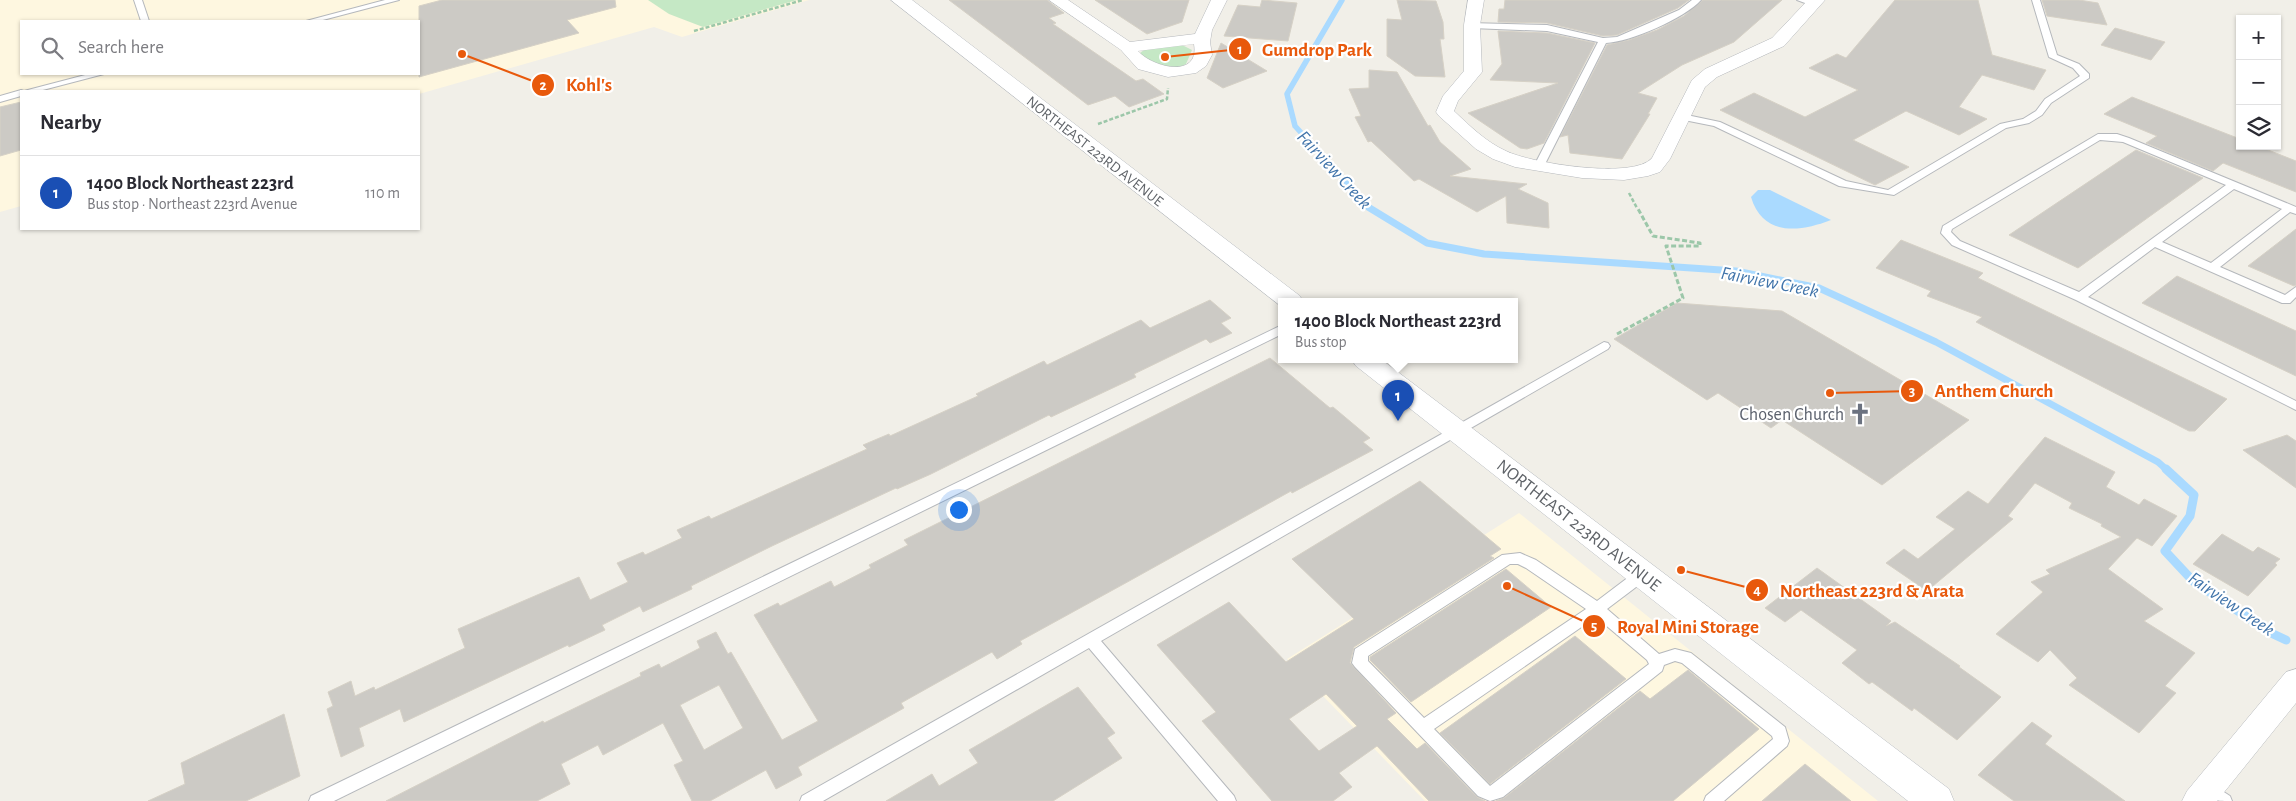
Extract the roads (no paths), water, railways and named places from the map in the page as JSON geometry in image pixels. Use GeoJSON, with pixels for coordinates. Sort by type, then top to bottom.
{"type":"FeatureCollection","features":[{"type":"Feature","properties":{"kind":"main road","name":"NORTHEAST 223RD AVENUE"},"geometry":{"type":"LineString","coordinates":[[900,0],[1286,298]]}},
{"type":"Feature","properties":{"kind":"main road","name":"NORTHEAST 223RD AVENUE"},"geometry":{"type":"LineString","coordinates":[[1369,363],[1936,801]]}},
{"type":"Feature","properties":{"kind":"street"},"geometry":{"type":"LineString","coordinates":[[1057,0],[1127,47],[1131,55],[1146,67],[1170,73],[1198,65],[1205,53],[1201,38],[1218,0]]}},
{"type":"Feature","properties":{"kind":"street"},"geometry":{"type":"LineString","coordinates":[[1476,0],[1472,25],[1473,72],[1449,100],[1445,112],[1479,142],[1508,159],[1571,172],[1618,173],[1634,173],[1653,168],[1661,159],[1698,84],[1711,73],[1778,42],[1810,1]]}},
{"type":"Feature","properties":{"kind":"street"},"geometry":{"type":"LineString","coordinates":[[1127,47],[1201,38]]}},
{"type":"Feature","properties":{"kind":"street"},"geometry":{"type":"LineString","coordinates":[[2210,797],[2296,681]]}},
{"type":"Feature","properties":{"kind":"lane"},"geometry":{"type":"LineString","coordinates":[[138,0],[145,20]]}},
{"type":"Feature","properties":{"kind":"lane"},"geometry":{"type":"LineString","coordinates":[[314,20],[395,0]]}},
{"type":"Feature","properties":{"kind":"lane"},"geometry":{"type":"LineString","coordinates":[[1472,25],[1547,28],[1603,41],[1619,40],[1682,12],[1697,0]]}},
{"type":"Feature","properties":{"kind":"lane"},"geometry":{"type":"LineString","coordinates":[[1682,117],[1717,124],[1843,184],[1890,193],[2004,126],[2026,121],[2039,113],[2048,100],[2086,76],[2076,66],[2053,57],[2036,0]]}},
{"type":"Feature","properties":{"kind":"lane"},"geometry":{"type":"LineString","coordinates":[[1538,166],[1603,41]]}},
{"type":"Feature","properties":{"kind":"lane"},"geometry":{"type":"LineString","coordinates":[[33,90],[95,75]]}},
{"type":"Feature","properties":{"kind":"lane"},"geometry":{"type":"LineString","coordinates":[[0,99],[20,93]]}},
{"type":"Feature","properties":{"kind":"lane"},"geometry":{"type":"LineString","coordinates":[[2293,210],[2126,140],[2116,137],[2098,137],[1947,228],[1946,233],[1956,243],[2080,297],[2296,406]]}},
{"type":"Feature","properties":{"kind":"lane"},"geometry":{"type":"LineString","coordinates":[[2080,297],[2233,184]]}},
{"type":"Feature","properties":{"kind":"lane"},"geometry":{"type":"LineString","coordinates":[[2212,268],[2293,210]]}},
{"type":"Feature","properties":{"kind":"lane"},"geometry":{"type":"LineString","coordinates":[[2154,243],[2286,300],[2296,291]]}},
{"type":"Feature","properties":{"kind":"lane"},"geometry":{"type":"LineString","coordinates":[[317,801],[1278,331]]}},
{"type":"Feature","properties":{"kind":"lane"},"geometry":{"type":"LineString","coordinates":[[808,801],[1604,346]]}},
{"type":"Feature","properties":{"kind":"lane"},"geometry":{"type":"LineString","coordinates":[[1514,557],[1531,564],[1597,609],[1656,661],[1657,666],[1654,669],[1497,792],[1490,794],[1484,791],[1360,663],[1360,653],[1507,559],[1514,557]]}},
{"type":"Feature","properties":{"kind":"lane"},"geometry":{"type":"LineString","coordinates":[[1422,728],[1597,609],[1643,574]]}},
{"type":"Feature","properties":{"kind":"lane"},"geometry":{"type":"LineString","coordinates":[[1091,639],[1228,801]]}},
{"type":"Feature","properties":{"kind":"lane"},"geometry":{"type":"LineString","coordinates":[[1656,661],[1675,655],[1686,657],[1779,732],[1781,741],[1777,746],[1712,801]]}},
{"type":"Feature","properties":{"kind":"water"},"geometry":{"type":"Polygon","coordinates":[[[1758,190],[1770,190],[1831,220],[1795,229],[1773,225],[1764,219],[1751,197],[1758,190]]]}},
{"type":"Feature","properties":{"kind":"waterway","name":"Fairview Creek"},"geometry":{"type":"LineString","coordinates":[[1342,0],[1287,94],[1295,126],[1370,208]]}},
{"type":"Feature","properties":{"kind":"waterway","name":"Fairview Creek"},"geometry":{"type":"LineString","coordinates":[[1368,207],[1427,243],[1484,254],[1736,271],[1819,288],[1936,342],[2158,462],[2167,470]]}},
{"type":"Feature","properties":{"kind":"waterway","name":"Fairview Creek"},"geometry":{"type":"LineString","coordinates":[[2166,469],[2194,495],[2190,516],[2165,551],[2193,581],[2271,633],[2286,640]]}},
{"type":"Feature","properties":{"kind":"place","name":"Kohl's"},"geometry":{"type":"Point","coordinates":[462,54]}},
{"type":"Feature","properties":{"kind":"place","name":"Gumdrop Park"},"geometry":{"type":"Point","coordinates":[1165,57]}},
{"type":"Feature","properties":{"kind":"place","name":"Anthem Church"},"geometry":{"type":"Point","coordinates":[1830,393]}},
{"type":"Feature","properties":{"kind":"place","name":"Chosen Church"},"geometry":{"type":"Point","coordinates":[1860,414]}},
{"type":"Feature","properties":{"kind":"place","name":"1400 Block Northeast 223rd"},"geometry":{"type":"Point","coordinates":[1398,421]}},
{"type":"Feature","properties":{"kind":"place","name":"Northeast 223rd & Arata"},"geometry":{"type":"Point","coordinates":[1681,570]}},
{"type":"Feature","properties":{"kind":"place","name":"Royal Mini Storage"},"geometry":{"type":"Point","coordinates":[1507,586]}}]}
